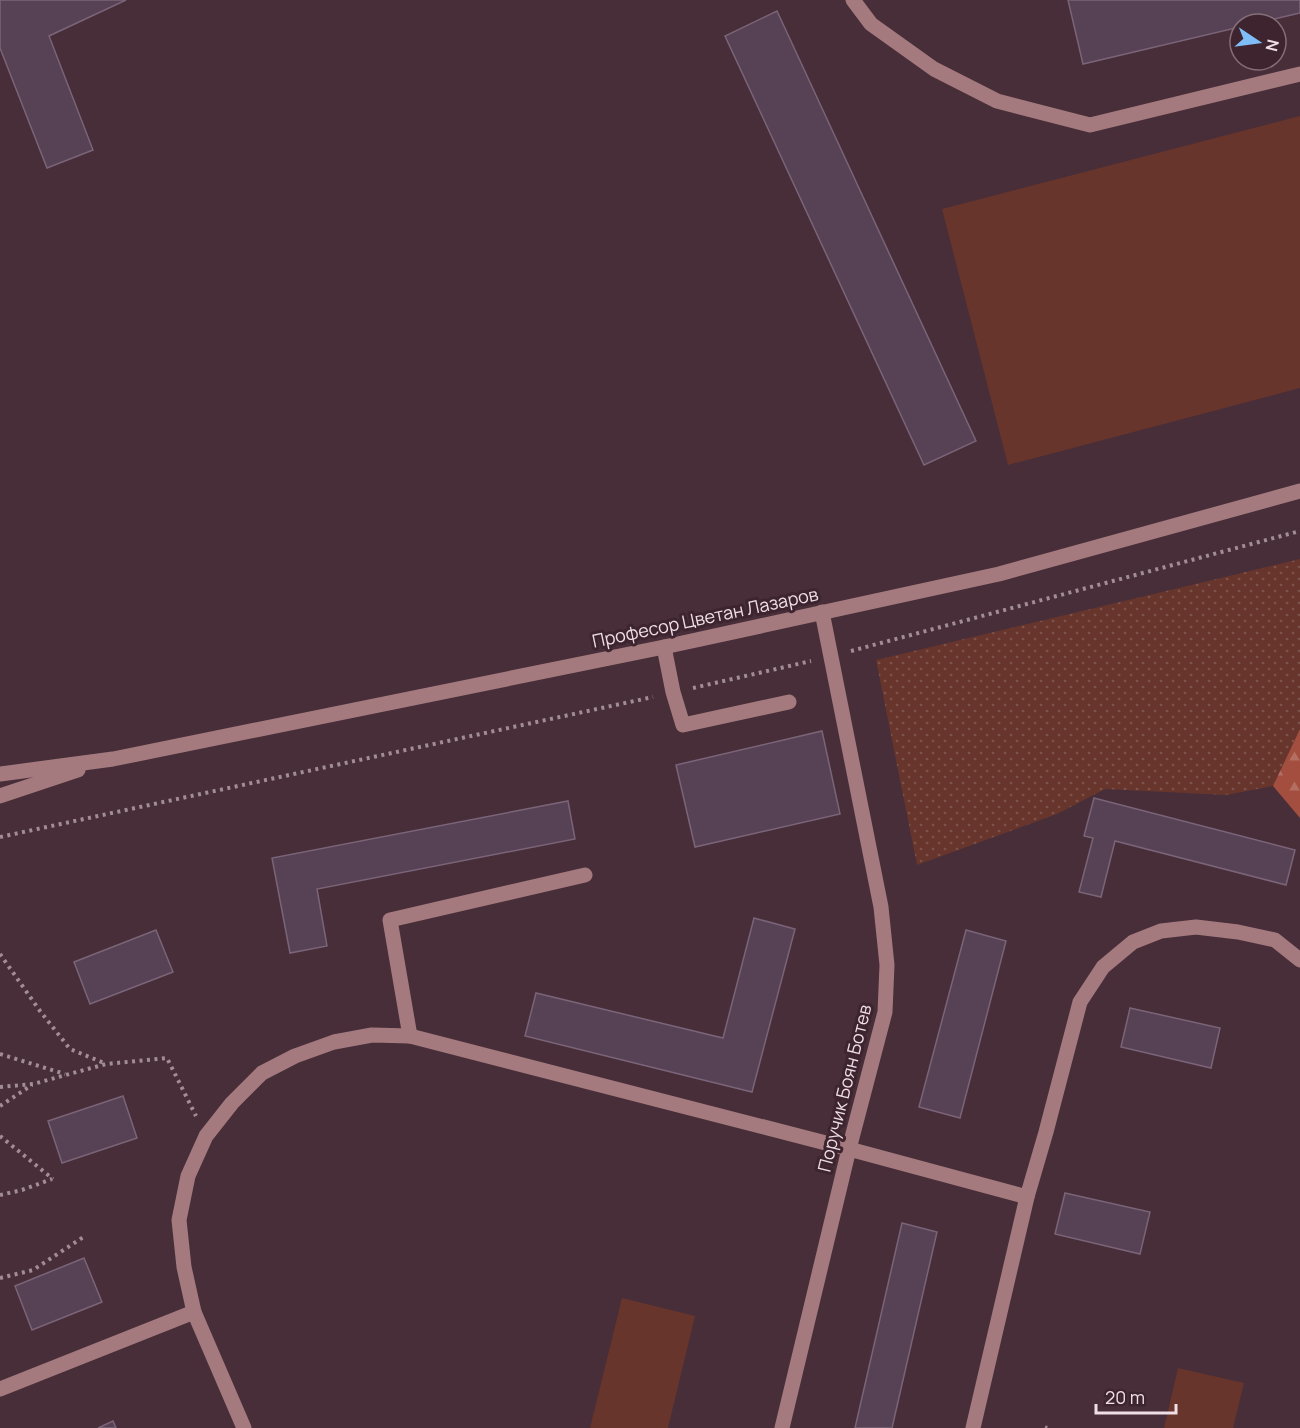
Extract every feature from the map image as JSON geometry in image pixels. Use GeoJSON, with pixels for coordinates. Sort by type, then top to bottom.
{"type":"FeatureCollection","features":[{"type":"Feature","properties":{"kind":"street"},"geometry":{"type":"LineString","coordinates":[[853,0],[871,24],[934,69],[997,101],[1090,124],[1300,74]]}},
{"type":"Feature","properties":{"kind":"street","name":"Професор Цветан Лазаров"},"geometry":{"type":"LineString","coordinates":[[0,774],[113,759],[664,647],[999,574],[1300,491]]}},
{"type":"Feature","properties":{"kind":"street","name":"Поручик Боян Ботев"},"geometry":{"type":"LineString","coordinates":[[782,1428],[849,1149],[885,1012],[887,965],[881,907],[822,612]]}},
{"type":"Feature","properties":{"kind":"street"},"geometry":{"type":"LineString","coordinates":[[664,647],[673,692],[683,725],[789,702]]}},
{"type":"Feature","properties":{"kind":"street","name":"Професор Цветан Лазаров"},"geometry":{"type":"LineString","coordinates":[[0,796],[113,759]]}},
{"type":"Feature","properties":{"kind":"street"},"geometry":{"type":"LineString","coordinates":[[410,1036],[390,920],[585,875]]}},
{"type":"Feature","properties":{"kind":"street"},"geometry":{"type":"LineString","coordinates":[[973,1428],[1027,1197],[1080,1002],[1102,967],[1133,942],[1161,931],[1196,927],[1238,932],[1275,940],[1300,960]]}},
{"type":"Feature","properties":{"kind":"street"},"geometry":{"type":"LineString","coordinates":[[244,1428],[194,1311],[184,1267],[179,1220],[188,1176],[206,1136],[232,1103],[262,1073],[295,1056],[334,1042],[372,1035],[410,1036],[1027,1197]]}},
{"type":"Feature","properties":{"kind":"street"},"geometry":{"type":"LineString","coordinates":[[0,1389],[194,1311]]}},
{"type":"Feature","properties":{"kind":"path"},"geometry":{"type":"LineString","coordinates":[[0,954],[70,1049],[106,1064]]}},
{"type":"Feature","properties":{"kind":"path"},"geometry":{"type":"LineString","coordinates":[[0,1054],[66,1074]]}},
{"type":"Feature","properties":{"kind":"path"},"geometry":{"type":"LineString","coordinates":[[0,1088],[33,1084],[106,1064],[167,1058],[206,1136]]}},
{"type":"Feature","properties":{"kind":"path"},"geometry":{"type":"LineString","coordinates":[[0,1106],[33,1084]]}},
{"type":"Feature","properties":{"kind":"path"},"geometry":{"type":"LineString","coordinates":[[0,1136],[53,1179],[0,1195]]}},
{"type":"Feature","properties":{"kind":"path"},"geometry":{"type":"LineString","coordinates":[[0,1278],[33,1270],[85,1236]]}},
{"type":"Feature","properties":{"kind":"shaded area"},"geometry":{"type":"Polygon","coordinates":[[[1300,116],[1300,388],[1008,465],[942,209],[1300,116]]]}},
{"type":"Feature","properties":{"kind":"shaded area"},"geometry":{"type":"Polygon","coordinates":[[[1300,559],[1300,729],[1273,786],[1226,795],[1105,789],[1057,814],[917,865],[876,660],[1300,559]]]}},
{"type":"Feature","properties":{"kind":"shaded area"},"geometry":{"type":"Polygon","coordinates":[[[622,1298],[695,1316],[668,1428],[590,1428],[622,1298]]]}},
{"type":"Feature","properties":{"kind":"shaded area"},"geometry":{"type":"Polygon","coordinates":[[[1178,1368],[1244,1383],[1233,1428],[1164,1428],[1178,1368]]]}},
{"type":"Feature","properties":{"kind":"green space"},"geometry":{"type":"Polygon","coordinates":[[[1300,729],[1300,818],[1273,786],[1300,729]]]}},
{"type":"Feature","properties":{"kind":"building"},"geometry":{"type":"Polygon","coordinates":[[[0,0],[126,0],[49,36],[93,150],[47,168],[0,48],[0,0]]]}},
{"type":"Feature","properties":{"kind":"building"},"geometry":{"type":"Polygon","coordinates":[[[1068,0],[1300,0],[1300,13],[1288,16],[1288,12],[1228,12],[1228,30],[1083,64],[1068,0]]]}},
{"type":"Feature","properties":{"kind":"building"},"geometry":{"type":"Polygon","coordinates":[[[777,11],[976,441],[924,465],[725,36],[777,11]]]}},
{"type":"Feature","properties":{"kind":"building"},"geometry":{"type":"Polygon","coordinates":[[[822,731],[840,814],[695,847],[676,765],[822,731]]]}},
{"type":"Feature","properties":{"kind":"building"},"geometry":{"type":"Polygon","coordinates":[[[1094,798],[1295,850],[1286,885],[1115,841],[1101,897],[1079,892],[1093,838],[1084,836],[1094,798]]]}},
{"type":"Feature","properties":{"kind":"building"},"geometry":{"type":"Polygon","coordinates":[[[568,801],[575,839],[317,889],[327,946],[290,953],[272,858],[568,801]]]}},
{"type":"Feature","properties":{"kind":"building"},"geometry":{"type":"Polygon","coordinates":[[[754,918],[795,929],[752,1092],[525,1036],[536,993],[723,1038],[754,918]]]}},
{"type":"Feature","properties":{"kind":"building"},"geometry":{"type":"Polygon","coordinates":[[[156,930],[173,972],[90,1004],[74,962],[156,930]]]}},
{"type":"Feature","properties":{"kind":"building"},"geometry":{"type":"Polygon","coordinates":[[[966,930],[1006,941],[960,1118],[919,1107],[966,930]]]}},
{"type":"Feature","properties":{"kind":"building"},"geometry":{"type":"Polygon","coordinates":[[[1130,1008],[1220,1028],[1211,1068],[1121,1047],[1130,1008]]]}},
{"type":"Feature","properties":{"kind":"building"},"geometry":{"type":"Polygon","coordinates":[[[123,1096],[137,1138],[62,1163],[48,1121],[123,1096]]]}},
{"type":"Feature","properties":{"kind":"building"},"geometry":{"type":"Polygon","coordinates":[[[1065,1193],[1150,1212],[1140,1254],[1055,1234],[1065,1193]]]}},
{"type":"Feature","properties":{"kind":"building"},"geometry":{"type":"Polygon","coordinates":[[[902,1223],[937,1232],[892,1428],[855,1428],[902,1223]]]}},
{"type":"Feature","properties":{"kind":"building"},"geometry":{"type":"Polygon","coordinates":[[[84,1258],[102,1302],[32,1330],[15,1286],[84,1258]]]}},
{"type":"Feature","properties":{"kind":"building"},"geometry":{"type":"Polygon","coordinates":[[[113,1421],[116,1428],[98,1428],[113,1421]]]}}]}
